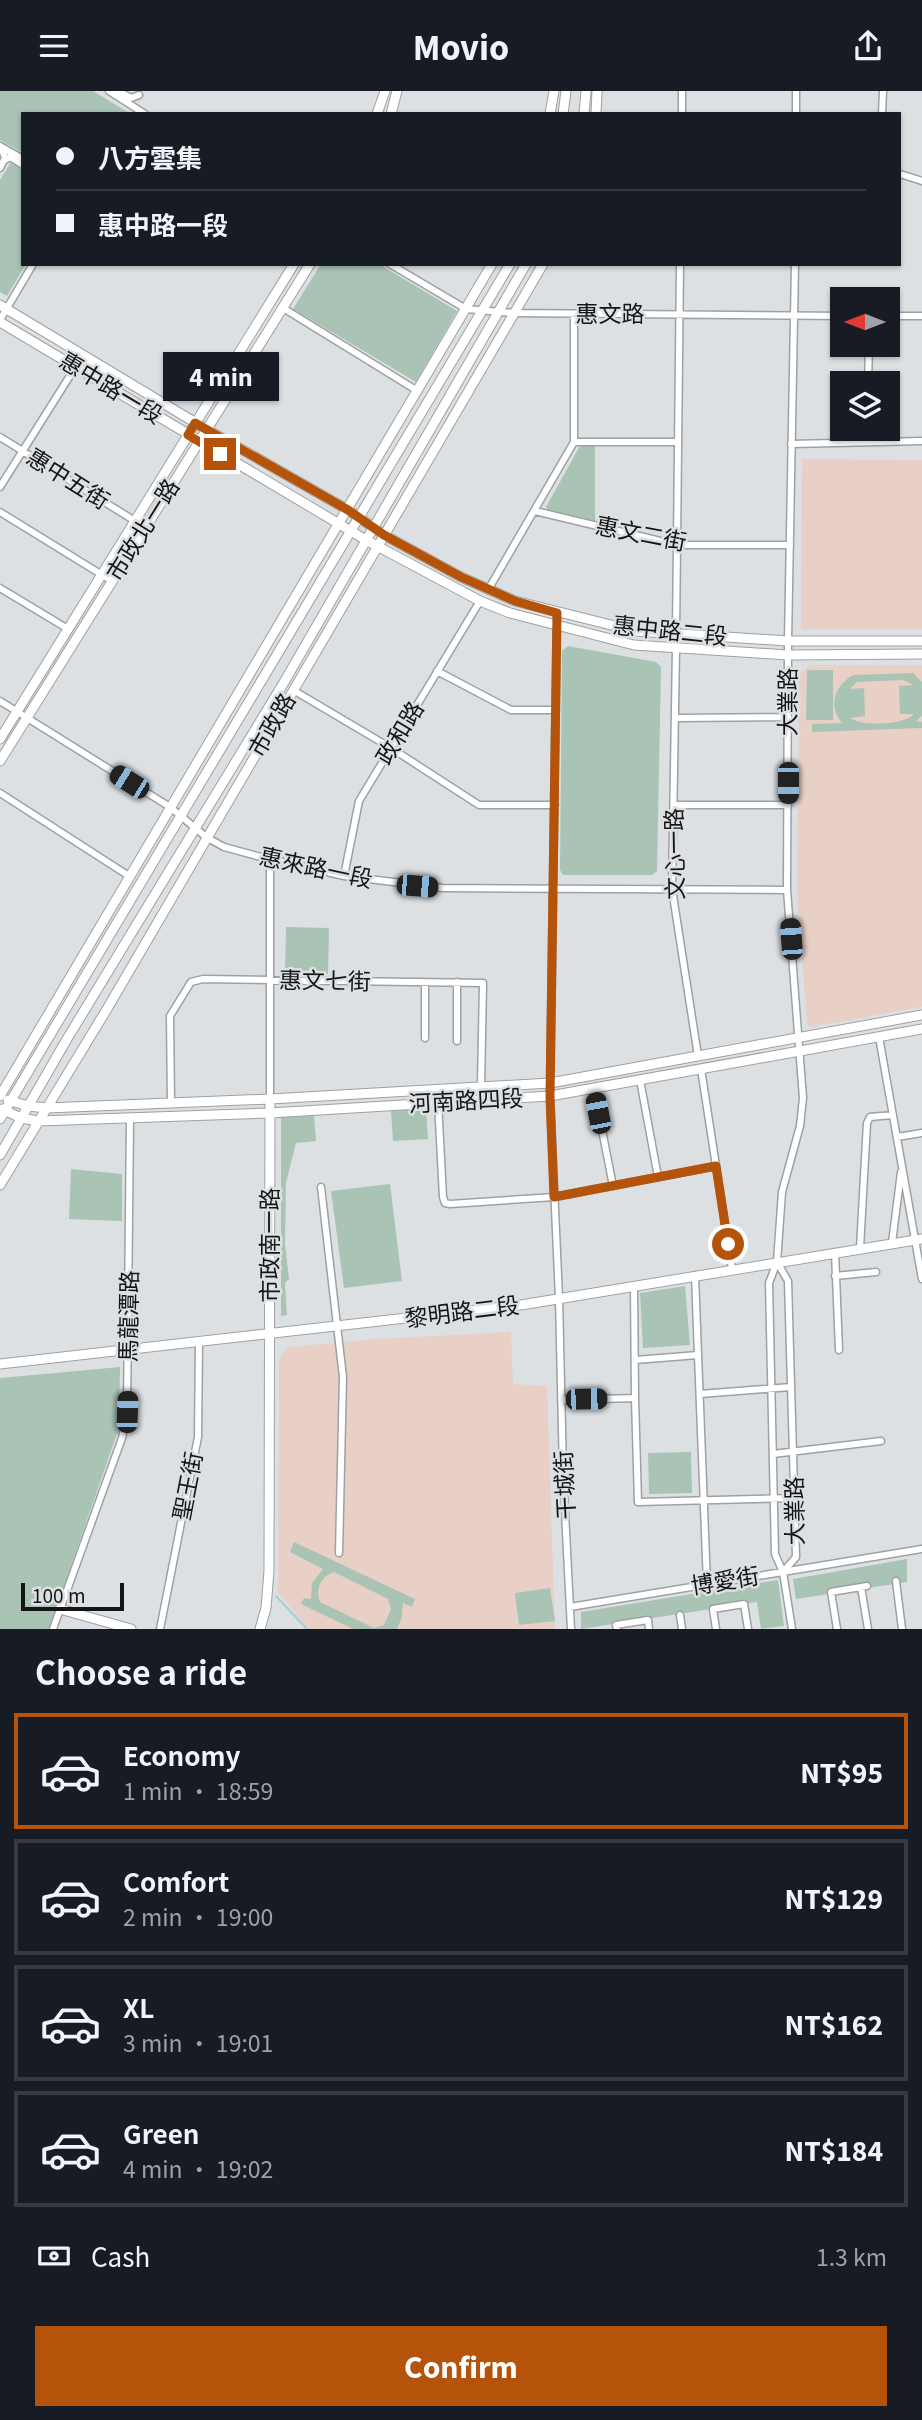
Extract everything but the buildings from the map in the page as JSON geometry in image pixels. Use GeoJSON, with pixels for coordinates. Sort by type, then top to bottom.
{"type":"FeatureCollection","features":[{"type":"Feature","properties":{"kind":"street"},"geometry":{"type":"LineString","coordinates":[[108,91],[141,112]]}},
{"type":"Feature","properties":{"kind":"street"},"geometry":{"type":"LineString","coordinates":[[118,91],[131,98],[140,93]]}},
{"type":"Feature","properties":{"kind":"street"},"geometry":{"type":"LineString","coordinates":[[378,112],[385,91]]}},
{"type":"Feature","properties":{"kind":"street"},"geometry":{"type":"LineString","coordinates":[[392,112],[397,91]]}},
{"type":"Feature","properties":{"kind":"street"},"geometry":{"type":"LineString","coordinates":[[550,112],[554,91]]}},
{"type":"Feature","properties":{"kind":"street"},"geometry":{"type":"LineString","coordinates":[[563,112],[566,91]]}},
{"type":"Feature","properties":{"kind":"street"},"geometry":{"type":"LineString","coordinates":[[584,112],[586,91]]}},
{"type":"Feature","properties":{"kind":"street"},"geometry":{"type":"LineString","coordinates":[[596,112],[597,91]]}},
{"type":"Feature","properties":{"kind":"street"},"geometry":{"type":"LineString","coordinates":[[682,91],[682,112]]}},
{"type":"Feature","properties":{"kind":"street"},"geometry":{"type":"LineString","coordinates":[[796,91],[796,112]]}},
{"type":"Feature","properties":{"kind":"street"},"geometry":{"type":"LineString","coordinates":[[882,112],[883,91]]}},
{"type":"Feature","properties":{"kind":"street"},"geometry":{"type":"LineString","coordinates":[[140,93],[138,104],[142,112]]}},
{"type":"Feature","properties":{"kind":"street"},"geometry":{"type":"LineString","coordinates":[[0,146],[21,158]]}},
{"type":"Feature","properties":{"kind":"street"},"geometry":{"type":"LineString","coordinates":[[0,146],[5,160]]}},
{"type":"Feature","properties":{"kind":"street"},"geometry":{"type":"LineString","coordinates":[[0,168],[10,157],[21,164]]}},
{"type":"Feature","properties":{"kind":"street"},"geometry":{"type":"LineString","coordinates":[[901,174],[922,181]]}},
{"type":"Feature","properties":{"kind":"street"},"geometry":{"type":"LineString","coordinates":[[0,321],[3,307],[32,266]]}},
{"type":"Feature","properties":{"kind":"street","name":"市政北一路"},"geometry":{"type":"LineString","coordinates":[[0,739],[293,266]]}},
{"type":"Feature","properties":{"kind":"street","name":"市政北一路"},"geometry":{"type":"LineString","coordinates":[[0,761],[309,266]]}},
{"type":"Feature","properties":{"kind":"street","name":"惠文路"},"geometry":{"type":"LineString","coordinates":[[393,266],[466,309],[496,313],[830,316]]}},
{"type":"Feature","properties":{"kind":"street","name":"市政路"},"geometry":{"type":"LineString","coordinates":[[0,1096],[491,266]]}},
{"type":"Feature","properties":{"kind":"street","name":"市政路"},"geometry":{"type":"LineString","coordinates":[[0,1155],[189,823],[350,531],[508,266]]}},
{"type":"Feature","properties":{"kind":"street","name":"市政路"},"geometry":{"type":"LineString","coordinates":[[4,1110],[50,1032],[189,823],[374,528],[525,266]]}},
{"type":"Feature","properties":{"kind":"street","name":"市政路"},"geometry":{"type":"LineString","coordinates":[[0,1185],[107,1009],[542,266]]}},
{"type":"Feature","properties":{"kind":"street"},"geometry":{"type":"LineString","coordinates":[[676,635],[680,266]]}},
{"type":"Feature","properties":{"kind":"street","name":"大業路"},"geometry":{"type":"LineString","coordinates":[[776,1262],[788,1281],[796,1557],[783,1572],[775,1555],[769,1283],[776,1262],[782,1192],[801,1117],[803,1098],[787,890],[788,641],[795,266]]}},
{"type":"Feature","properties":{"kind":"street","name":"惠中路一段"},"geometry":{"type":"LineString","coordinates":[[3,307],[195,423],[359,517]]}},
{"type":"Feature","properties":{"kind":"street"},"geometry":{"type":"LineString","coordinates":[[283,308],[416,390]]}},
{"type":"Feature","properties":{"kind":"street"},"geometry":{"type":"LineString","coordinates":[[488,590],[574,442],[574,314]]}},
{"type":"Feature","properties":{"kind":"street"},"geometry":{"type":"LineString","coordinates":[[900,316],[922,316]]}},
{"type":"Feature","properties":{"kind":"street","name":"惠中路一段"},"geometry":{"type":"LineString","coordinates":[[0,321],[366,540]]}},
{"type":"Feature","properties":{"kind":"street"},"geometry":{"type":"LineString","coordinates":[[0,487],[83,355]]}},
{"type":"Feature","properties":{"kind":"street","name":"惠中五街"},"geometry":{"type":"LineString","coordinates":[[0,437],[135,521]]}},
{"type":"Feature","properties":{"kind":"street"},"geometry":{"type":"LineString","coordinates":[[792,444],[922,441]]}},
{"type":"Feature","properties":{"kind":"street"},"geometry":{"type":"LineString","coordinates":[[574,442],[678,442]]}},
{"type":"Feature","properties":{"kind":"street","name":"惠文二街"},"geometry":{"type":"LineString","coordinates":[[535,511],[677,545],[790,545]]}},
{"type":"Feature","properties":{"kind":"street"},"geometry":{"type":"LineString","coordinates":[[0,512],[112,581]]}},
{"type":"Feature","properties":{"kind":"street","name":"惠中路二段"},"geometry":{"type":"LineString","coordinates":[[359,517],[384,535],[488,590],[557,613],[635,631],[788,641],[922,641]]}},
{"type":"Feature","properties":{"kind":"street","name":"惠中路二段"},"geometry":{"type":"LineString","coordinates":[[366,540],[510,613],[634,645],[788,655],[922,655]]}},
{"type":"Feature","properties":{"kind":"street"},"geometry":{"type":"LineString","coordinates":[[0,588],[68,629]]}},
{"type":"Feature","properties":{"kind":"street","name":"政和路"},"geometry":{"type":"LineString","coordinates":[[344,876],[359,801],[480,600]]}},
{"type":"Feature","properties":{"kind":"street","name":"干城街"},"geometry":{"type":"LineString","coordinates":[[557,613],[550,1097],[571,1629]]}},
{"type":"Feature","properties":{"kind":"street","name":"文心一路"},"geometry":{"type":"LineString","coordinates":[[676,649],[672,889],[698,1056]]}},
{"type":"Feature","properties":{"kind":"street"},"geometry":{"type":"LineString","coordinates":[[437,671],[511,710],[556,710]]}},
{"type":"Feature","properties":{"kind":"street"},"geometry":{"type":"LineString","coordinates":[[293,690],[391,748],[479,805],[555,805]]}},
{"type":"Feature","properties":{"kind":"street","name":"惠來路一段"},"geometry":{"type":"LineString","coordinates":[[0,701],[170,807],[206,837],[224,846],[270,859],[344,876],[443,888],[787,890]]}},
{"type":"Feature","properties":{"kind":"street"},"geometry":{"type":"LineString","coordinates":[[675,718],[788,717]]}},
{"type":"Feature","properties":{"kind":"street"},"geometry":{"type":"LineString","coordinates":[[0,793],[129,876]]}},
{"type":"Feature","properties":{"kind":"street"},"geometry":{"type":"LineString","coordinates":[[674,805],[788,805]]}},
{"type":"Feature","properties":{"kind":"street","name":"市政南一路"},"geometry":{"type":"LineString","coordinates":[[260,1629],[266,1608],[269,1571],[270,859]]}},
{"type":"Feature","properties":{"kind":"street","name":"惠文七街"},"geometry":{"type":"LineString","coordinates":[[171,1103],[170,1016],[191,982],[203,979],[483,983],[481,1086]]}},
{"type":"Feature","properties":{"kind":"street"},"geometry":{"type":"LineString","coordinates":[[457,983],[457,1041]]}},
{"type":"Feature","properties":{"kind":"street"},"geometry":{"type":"LineString","coordinates":[[425,984],[425,1038]]}},
{"type":"Feature","properties":{"kind":"street","name":"河南路四段"},"geometry":{"type":"LineString","coordinates":[[4,1110],[28,1106],[47,1108],[270,1099],[550,1083],[922,1015]]}},
{"type":"Feature","properties":{"kind":"street","name":"河南路四段"},"geometry":{"type":"LineString","coordinates":[[4,1110],[21,1118],[38,1121],[270,1113],[550,1097],[922,1029]]}},
{"type":"Feature","properties":{"kind":"street"},"geometry":{"type":"LineString","coordinates":[[879,1037],[919,1239],[922,1279]]}},
{"type":"Feature","properties":{"kind":"street"},"geometry":{"type":"LineString","coordinates":[[701,1069],[732,1269]]}},
{"type":"Feature","properties":{"kind":"street"},"geometry":{"type":"LineString","coordinates":[[640,1080],[658,1177]]}},
{"type":"Feature","properties":{"kind":"street"},"geometry":{"type":"LineString","coordinates":[[594,1089],[613,1186]]}},
{"type":"Feature","properties":{"kind":"street"},"geometry":{"type":"LineString","coordinates":[[0,1096],[4,1110]]}},
{"type":"Feature","properties":{"kind":"street"},"geometry":{"type":"LineString","coordinates":[[438,1102],[445,1203],[554,1197],[716,1166]]}},
{"type":"Feature","properties":{"kind":"street"},"geometry":{"type":"LineString","coordinates":[[860,1248],[867,1123],[870,1117],[893,1115]]}},
{"type":"Feature","properties":{"kind":"street","name":"馬龍潭路"},"geometry":{"type":"LineString","coordinates":[[53,1629],[122,1438],[127,1412],[130,1118]]}},
{"type":"Feature","properties":{"kind":"street"},"geometry":{"type":"LineString","coordinates":[[897,1137],[922,1133]]}},
{"type":"Feature","properties":{"kind":"street"},"geometry":{"type":"LineString","coordinates":[[892,1244],[902,1163]]}},
{"type":"Feature","properties":{"kind":"street"},"geometry":{"type":"LineString","coordinates":[[321,1187],[343,1377],[339,1553]]}},
{"type":"Feature","properties":{"kind":"street","name":"黎明路二段"},"geometry":{"type":"LineString","coordinates":[[0,1364],[521,1305],[919,1239]]}},
{"type":"Feature","properties":{"kind":"street"},"geometry":{"type":"LineString","coordinates":[[835,1252],[839,1350]]}},
{"type":"Feature","properties":{"kind":"street"},"geometry":{"type":"LineString","coordinates":[[835,1276],[876,1272]]}},
{"type":"Feature","properties":{"kind":"street"},"geometry":{"type":"LineString","coordinates":[[695,1275],[707,1584]]}},
{"type":"Feature","properties":{"kind":"street"},"geometry":{"type":"LineString","coordinates":[[634,1286],[638,1502],[794,1498]]}},
{"type":"Feature","properties":{"kind":"street","name":"聖王街"},"geometry":{"type":"LineString","coordinates":[[160,1629],[198,1437],[199,1342]]}},
{"type":"Feature","properties":{"kind":"street"},"geometry":{"type":"LineString","coordinates":[[635,1360],[698,1355]]}},
{"type":"Feature","properties":{"kind":"street"},"geometry":{"type":"LineString","coordinates":[[700,1394],[791,1387]]}},
{"type":"Feature","properties":{"kind":"street"},"geometry":{"type":"LineString","coordinates":[[561,1400],[635,1398]]}},
{"type":"Feature","properties":{"kind":"street"},"geometry":{"type":"LineString","coordinates":[[773,1454],[881,1441]]}},
{"type":"Feature","properties":{"kind":"street","name":"博愛街"},"geometry":{"type":"LineString","coordinates":[[570,1607],[922,1549]]}},
{"type":"Feature","properties":{"kind":"street"},"geometry":{"type":"LineString","coordinates":[[783,1572],[792,1629]]}},
{"type":"Feature","properties":{"kind":"street"},"geometry":{"type":"LineString","coordinates":[[896,1581],[902,1629]]}},
{"type":"Feature","properties":{"kind":"street"},"geometry":{"type":"LineString","coordinates":[[837,1629],[831,1592],[864,1586],[868,1629]]}},
{"type":"Feature","properties":{"kind":"street"},"geometry":{"type":"LineString","coordinates":[[716,1629],[713,1609],[744,1604],[748,1629]]}},
{"type":"Feature","properties":{"kind":"street"},"geometry":{"type":"LineString","coordinates":[[60,1609],[131,1629]]}},
{"type":"Feature","properties":{"kind":"street"},"geometry":{"type":"LineString","coordinates":[[680,1615],[682,1629]]}},
{"type":"Feature","properties":{"kind":"street"},"geometry":{"type":"LineString","coordinates":[[617,1629],[616,1625],[648,1620],[649,1629]]}},
{"type":"Feature","properties":{"kind":"shaded area"},"geometry":{"type":"Polygon","coordinates":[[[802,459],[922,460],[922,629],[801,629],[802,459]]]}},
{"type":"Feature","properties":{"kind":"shaded area"},"geometry":{"type":"Polygon","coordinates":[[[809,665],[922,665],[922,1007],[811,1027],[807,1024],[797,893],[799,675],[809,665]]]}},
{"type":"Feature","properties":{"kind":"shaded area"},"geometry":{"type":"Polygon","coordinates":[[[511,1332],[513,1384],[547,1386],[555,1629],[309,1629],[278,1593],[279,1359],[289,1347],[376,1339],[511,1332]]]}},
{"type":"Feature","properties":{"kind":"green space"},"geometry":{"type":"Polygon","coordinates":[[[0,91],[93,91],[128,112],[21,112],[21,152],[0,140],[0,91]]]}},
{"type":"Feature","properties":{"kind":"green space"},"geometry":{"type":"Polygon","coordinates":[[[11,162],[21,168],[21,266],[25,266],[7,296],[0,292],[0,180],[11,162]]]}},
{"type":"Feature","properties":{"kind":"green space"},"geometry":{"type":"Polygon","coordinates":[[[320,266],[382,266],[457,311],[416,382],[293,309],[320,266]]]}},
{"type":"Feature","properties":{"kind":"green space"},"geometry":{"type":"Polygon","coordinates":[[[581,444],[595,444],[595,523],[548,511],[546,507],[581,444]]]}},
{"type":"Feature","properties":{"kind":"green space"},"geometry":{"type":"Polygon","coordinates":[[[568,646],[656,662],[661,667],[657,871],[652,875],[563,875],[560,870],[562,651],[568,646]]]}},
{"type":"Feature","properties":{"kind":"green space"},"geometry":{"type":"Polygon","coordinates":[[[807,670],[833,670],[833,720],[806,720],[807,670]]]}},
{"type":"Feature","properties":{"kind":"green space"},"geometry":{"type":"Polygon","coordinates":[[[913,673],[922,682],[922,716],[916,721],[922,722],[922,728],[812,732],[812,724],[842,723],[835,710],[835,697],[841,685],[853,675],[913,673]],[[903,680],[857,682],[850,689],[864,688],[865,716],[850,718],[873,724],[909,718],[914,714],[900,714],[899,686],[914,685],[903,680]]]}},
{"type":"Feature","properties":{"kind":"green space"},"geometry":{"type":"Polygon","coordinates":[[[286,927],[329,928],[328,974],[285,974],[286,927]]]}},
{"type":"Feature","properties":{"kind":"green space"},"geometry":{"type":"Polygon","coordinates":[[[426,1108],[428,1139],[393,1141],[391,1111],[426,1108]]]}},
{"type":"Feature","properties":{"kind":"green space"},"geometry":{"type":"Polygon","coordinates":[[[314,1115],[316,1141],[296,1143],[286,1183],[285,1244],[289,1279],[285,1283],[287,1315],[281,1316],[281,1117],[314,1115]]]}},
{"type":"Feature","properties":{"kind":"green space"},"geometry":{"type":"Polygon","coordinates":[[[71,1169],[122,1174],[122,1221],[69,1219],[71,1169]]]}},
{"type":"Feature","properties":{"kind":"green space"},"geometry":{"type":"Polygon","coordinates":[[[390,1184],[402,1281],[344,1288],[331,1191],[390,1184]]]}},
{"type":"Feature","properties":{"kind":"green space"},"geometry":{"type":"Polygon","coordinates":[[[685,1286],[690,1345],[643,1348],[640,1293],[685,1286]]]}},
{"type":"Feature","properties":{"kind":"green space"},"geometry":{"type":"Polygon","coordinates":[[[120,1367],[119,1428],[49,1629],[0,1629],[0,1378],[120,1367]]]}},
{"type":"Feature","properties":{"kind":"green space"},"geometry":{"type":"Polygon","coordinates":[[[691,1452],[692,1493],[649,1494],[648,1453],[691,1452]]]}},
{"type":"Feature","properties":{"kind":"green space"},"geometry":{"type":"Polygon","coordinates":[[[294,1542],[415,1599],[412,1607],[403,1603],[402,1617],[397,1629],[353,1629],[301,1604],[304,1598],[311,1599],[312,1583],[323,1569],[290,1552],[294,1542]],[[334,1572],[322,1580],[319,1588],[320,1602],[374,1628],[384,1625],[391,1609],[388,1599],[334,1572]]]}},
{"type":"Feature","properties":{"kind":"green space"},"geometry":{"type":"Polygon","coordinates":[[[907,1559],[907,1582],[796,1599],[793,1579],[907,1559]]]}},
{"type":"Feature","properties":{"kind":"green space"},"geometry":{"type":"Polygon","coordinates":[[[778,1580],[784,1626],[761,1629],[757,1602],[581,1629],[581,1612],[778,1580]]]}},
{"type":"Feature","properties":{"kind":"green space"},"geometry":{"type":"Polygon","coordinates":[[[550,1588],[555,1621],[519,1625],[515,1593],[550,1588]]]}},
{"type":"Feature","properties":{"kind":"waterway"},"geometry":{"type":"LineString","coordinates":[[276,1596],[307,1629]]}},
{"type":"Feature","properties":{"kind":"route"},"geometry":{"type":"LineString","coordinates":[[220,454],[188,435],[195,423],[348,510],[384,535],[461,577],[515,601],[557,613],[550,1097],[554,1197],[716,1166],[728,1244]]}}]}
